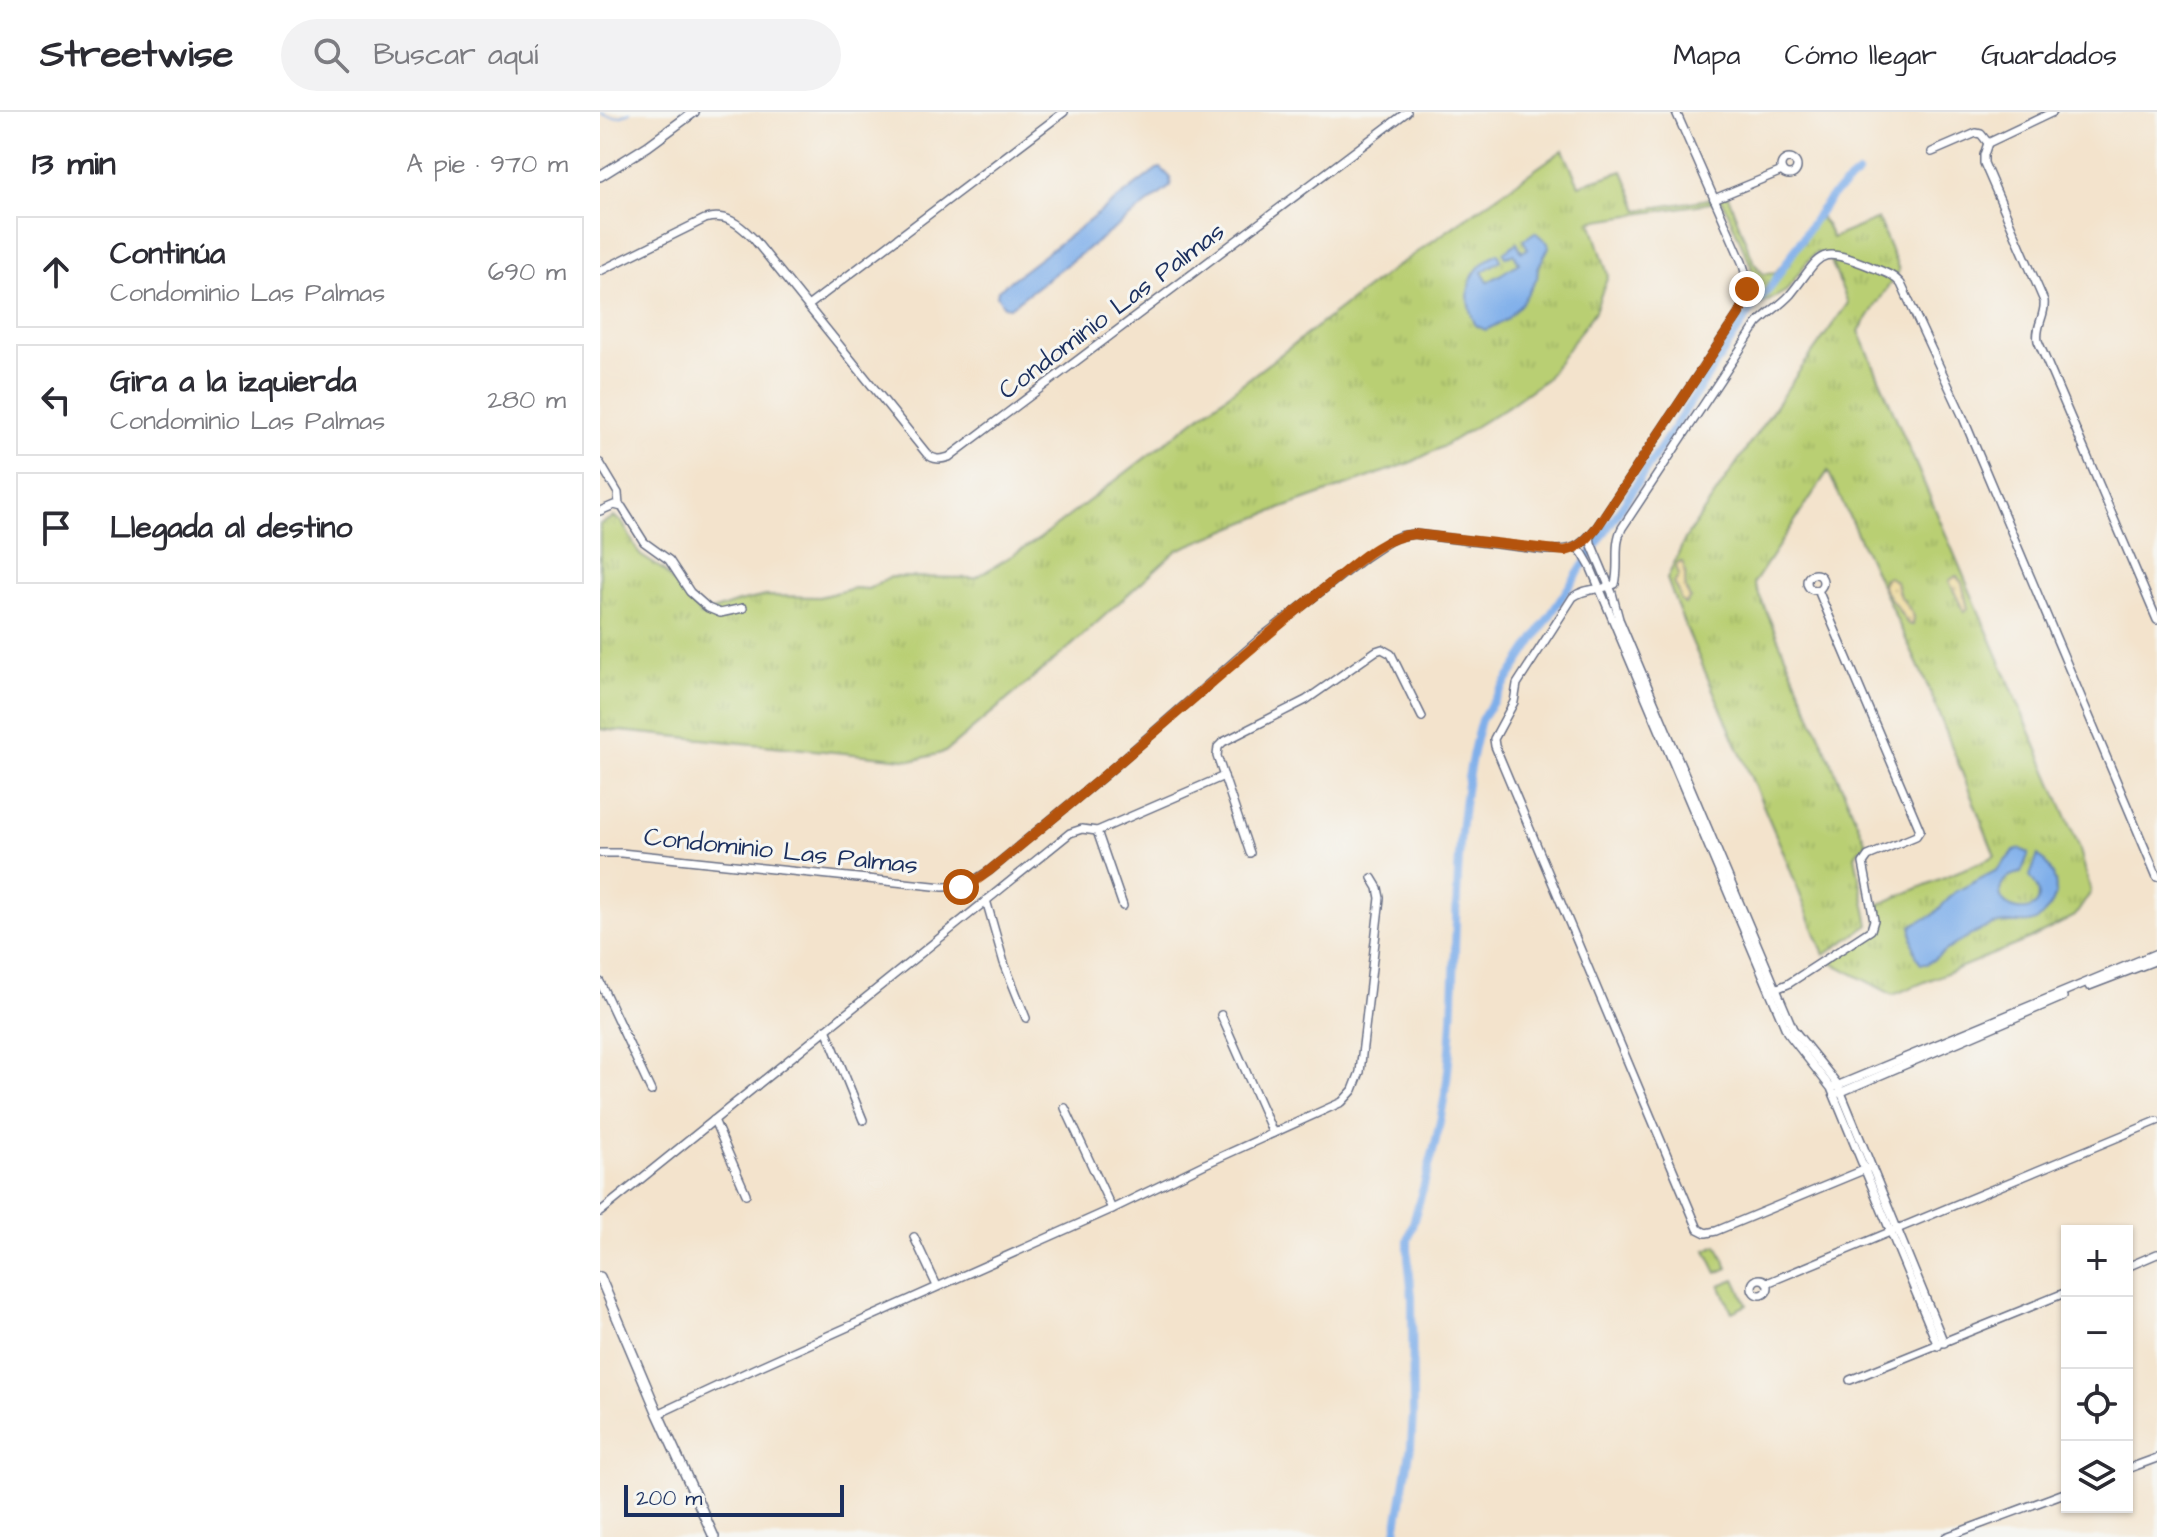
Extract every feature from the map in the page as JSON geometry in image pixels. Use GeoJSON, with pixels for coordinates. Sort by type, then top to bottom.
{"type":"FeatureCollection","features":[{"type":"Feature","properties":{"kind":"main road"},"geometry":{"type":"LineString","coordinates":[[600,176],[694,112]]}},
{"type":"Feature","properties":{"kind":"main road"},"geometry":{"type":"LineString","coordinates":[[600,1277],[714,1537]]}},
{"type":"Feature","properties":{"kind":"street"},"geometry":{"type":"LineString","coordinates":[[808,306],[1064,112]]}},
{"type":"Feature","properties":{"kind":"street","name":"Condominio Las Palmas"},"geometry":{"type":"LineString","coordinates":[[600,271],[711,217],[723,217],[738,224],[753,238],[927,454],[933,459],[942,460],[1407,112]]}},
{"type":"Feature","properties":{"kind":"street"},"geometry":{"type":"LineString","coordinates":[[1676,112],[1745,272],[1745,303],[1590,535],[1577,547],[1590,566],[1773,990],[1795,1033],[1836,1090],[1941,1344]]}},
{"type":"Feature","properties":{"kind":"street"},"geometry":{"type":"LineString","coordinates":[[2053,112],[1988,143],[1984,163],[2044,301],[2044,312],[2037,331],[2038,341],[2157,620]]}},
{"type":"Feature","properties":{"kind":"street"},"geometry":{"type":"LineString","coordinates":[[1932,152],[1976,133],[1981,134],[1988,143]]}},
{"type":"Feature","properties":{"kind":"street"},"geometry":{"type":"LineString","coordinates":[[1714,199],[1782,171]]}},
{"type":"Feature","properties":{"kind":"street"},"geometry":{"type":"LineString","coordinates":[[1868,1168],[1716,1231],[1706,1233],[1698,1229],[1494,739],[1514,702],[1517,684],[1573,597],[1580,592],[1615,585],[1617,542],[1622,528],[1762,319],[1788,297],[1812,264],[1827,255],[1841,255],[1893,276],[1901,284],[1962,415],[2157,877]]}},
{"type":"Feature","properties":{"kind":"street"},"geometry":{"type":"LineString","coordinates":[[600,463],[618,493],[619,505]]}},
{"type":"Feature","properties":{"kind":"street"},"geometry":{"type":"LineString","coordinates":[[600,511],[612,505],[623,508],[647,546],[669,560],[690,592],[708,608],[719,613],[743,608]]}},
{"type":"Feature","properties":{"kind":"street","name":"Condominio Las Palmas"},"geometry":{"type":"LineString","coordinates":[[600,853],[943,887],[965,886],[989,871],[1105,775],[1262,637],[1389,541],[1414,534],[1546,550],[1565,551],[1577,547]]}},
{"type":"Feature","properties":{"kind":"street"},"geometry":{"type":"LineString","coordinates":[[1590,535],[1619,619],[1773,990]]}},
{"type":"Feature","properties":{"kind":"street"},"geometry":{"type":"LineString","coordinates":[[1773,990],[1788,984],[1871,930],[1874,920],[1863,863],[1868,856],[1917,835],[1920,830],[1818,590]]}},
{"type":"Feature","properties":{"kind":"street"},"geometry":{"type":"LineString","coordinates":[[1250,853],[1217,753],[1223,742],[1306,700],[1379,649],[1391,654],[1422,717]]}},
{"type":"Feature","properties":{"kind":"street"},"geometry":{"type":"LineString","coordinates":[[600,1212],[1070,833],[1082,829],[1097,831],[1224,776]]}},
{"type":"Feature","properties":{"kind":"street"},"geometry":{"type":"LineString","coordinates":[[1097,831],[1123,906]]}},
{"type":"Feature","properties":{"kind":"street"},"geometry":{"type":"LineString","coordinates":[[658,1414],[1337,1105],[1350,1094],[1358,1079],[1380,898],[1372,878]]}},
{"type":"Feature","properties":{"kind":"street"},"geometry":{"type":"LineString","coordinates":[[986,900],[1004,963],[1026,1018]]}},
{"type":"Feature","properties":{"kind":"street"},"geometry":{"type":"LineString","coordinates":[[1836,1090],[2157,953]]}},
{"type":"Feature","properties":{"kind":"street"},"geometry":{"type":"LineString","coordinates":[[1836,1090],[2157,960]]}},
{"type":"Feature","properties":{"kind":"street"},"geometry":{"type":"LineString","coordinates":[[600,982],[651,1091]]}},
{"type":"Feature","properties":{"kind":"street"},"geometry":{"type":"LineString","coordinates":[[1221,1015],[1273,1133]]}},
{"type":"Feature","properties":{"kind":"street"},"geometry":{"type":"LineString","coordinates":[[826,1029],[863,1120]]}},
{"type":"Feature","properties":{"kind":"street"},"geometry":{"type":"LineString","coordinates":[[1065,1108],[1112,1209]]}},
{"type":"Feature","properties":{"kind":"street"},"geometry":{"type":"LineString","coordinates":[[714,1120],[746,1194]]}},
{"type":"Feature","properties":{"kind":"street"},"geometry":{"type":"LineString","coordinates":[[1767,1283],[2157,1121]]}},
{"type":"Feature","properties":{"kind":"street"},"geometry":{"type":"LineString","coordinates":[[914,1237],[937,1286]]}},
{"type":"Feature","properties":{"kind":"street"},"geometry":{"type":"LineString","coordinates":[[2133,1264],[2157,1254]]}},
{"type":"Feature","properties":{"kind":"street"},"geometry":{"type":"LineString","coordinates":[[1850,1380],[2061,1294]]}},
{"type":"Feature","properties":{"kind":"street"},"geometry":{"type":"LineString","coordinates":[[2133,1467],[2157,1458]]}},
{"type":"Feature","properties":{"kind":"street"},"geometry":{"type":"LineString","coordinates":[[1946,1537],[1971,1533],[2061,1495]]}},
{"type":"Feature","properties":{"kind":"green space"},"geometry":{"type":"Polygon","coordinates":[[[1563,150],[1579,185],[1623,171],[1639,210],[1728,196],[1754,263],[1763,274],[1775,273],[1820,217],[1832,238],[1878,219],[1899,270],[1859,331],[2079,846],[2091,892],[2075,916],[2030,939],[1893,995],[1830,962],[1877,931],[1879,925],[1875,906],[1995,856],[1929,689],[1828,471],[1754,583],[1867,845],[1855,856],[1869,925],[1824,955],[1667,579],[1685,539],[1848,303],[1831,261],[1816,252],[1786,291],[1761,305],[1754,299],[1751,266],[1723,201],[1591,221],[1608,275],[1595,311],[1546,379],[1507,407],[1412,462],[1266,514],[1177,550],[1071,646],[945,752],[915,760],[600,729],[600,524],[614,517],[622,522],[640,555],[662,569],[701,615],[766,596],[819,597],[855,588],[868,589],[891,577],[975,578],[1039,539],[1387,273],[1563,150]]]}},
{"type":"Feature","properties":{"kind":"green space"},"geometry":{"type":"Polygon","coordinates":[[[1717,1245],[1728,1268],[1717,1273],[1706,1250],[1717,1245]]]}},
{"type":"Feature","properties":{"kind":"green space"},"geometry":{"type":"Polygon","coordinates":[[[1735,1279],[1747,1305],[1732,1312],[1720,1285],[1735,1279]]]}},
{"type":"Feature","properties":{"kind":"sand"},"geometry":{"type":"Polygon","coordinates":[[[1682,562],[1690,598],[1685,604],[1680,600],[1674,583],[1679,575],[1676,566],[1682,562]]]}},
{"type":"Feature","properties":{"kind":"sand"},"geometry":{"type":"Polygon","coordinates":[[[1956,576],[1962,583],[1968,609],[1964,612],[1949,581],[1956,576]]]}},
{"type":"Feature","properties":{"kind":"sand"},"geometry":{"type":"Polygon","coordinates":[[[1889,577],[1896,582],[1899,594],[1914,617],[1913,625],[1908,624],[1882,585],[1884,578],[1889,577]]]}},
{"type":"Feature","properties":{"kind":"water"},"geometry":{"type":"Polygon","coordinates":[[[1161,168],[1170,177],[1171,186],[1010,307],[1004,306],[997,296],[998,290],[1161,168]]]}},
{"type":"Feature","properties":{"kind":"water"},"geometry":{"type":"Polygon","coordinates":[[[1535,232],[1549,247],[1538,268],[1537,279],[1506,320],[1486,330],[1476,326],[1468,293],[1473,275],[1498,253],[1501,260],[1482,272],[1488,282],[1519,263],[1514,254],[1506,257],[1503,252],[1517,243],[1522,252],[1528,249],[1523,240],[1535,232]]]}},
{"type":"Feature","properties":{"kind":"water"},"geometry":{"type":"Polygon","coordinates":[[[2020,849],[2029,853],[2021,873],[2009,877],[2002,884],[2001,897],[2006,904],[2015,908],[2033,907],[2038,900],[2038,890],[2030,876],[2038,855],[2053,875],[2056,891],[2044,914],[2031,923],[1991,926],[1966,938],[1927,964],[1921,964],[1916,957],[1912,926],[1932,916],[1955,892],[1997,870],[2014,851],[2020,849]]]}},
{"type":"Feature","properties":{"kind":"waterway"},"geometry":{"type":"LineString","coordinates":[[600,113],[615,117],[630,112]]}},
{"type":"Feature","properties":{"kind":"waterway"},"geometry":{"type":"LineString","coordinates":[[1395,1537],[1411,1446],[1413,1415],[1408,1240],[1443,1107],[1452,1018],[1464,804],[1481,720],[1750,312],[1770,288],[1820,211],[1858,174]]}},
{"type":"Feature","properties":{"kind":"route"},"geometry":{"type":"LineString","coordinates":[[961,887],[989,871],[1105,775],[1262,637],[1389,541],[1414,534],[1565,551],[1584,542],[1738,315],[1745,303],[1747,289]]}}]}
